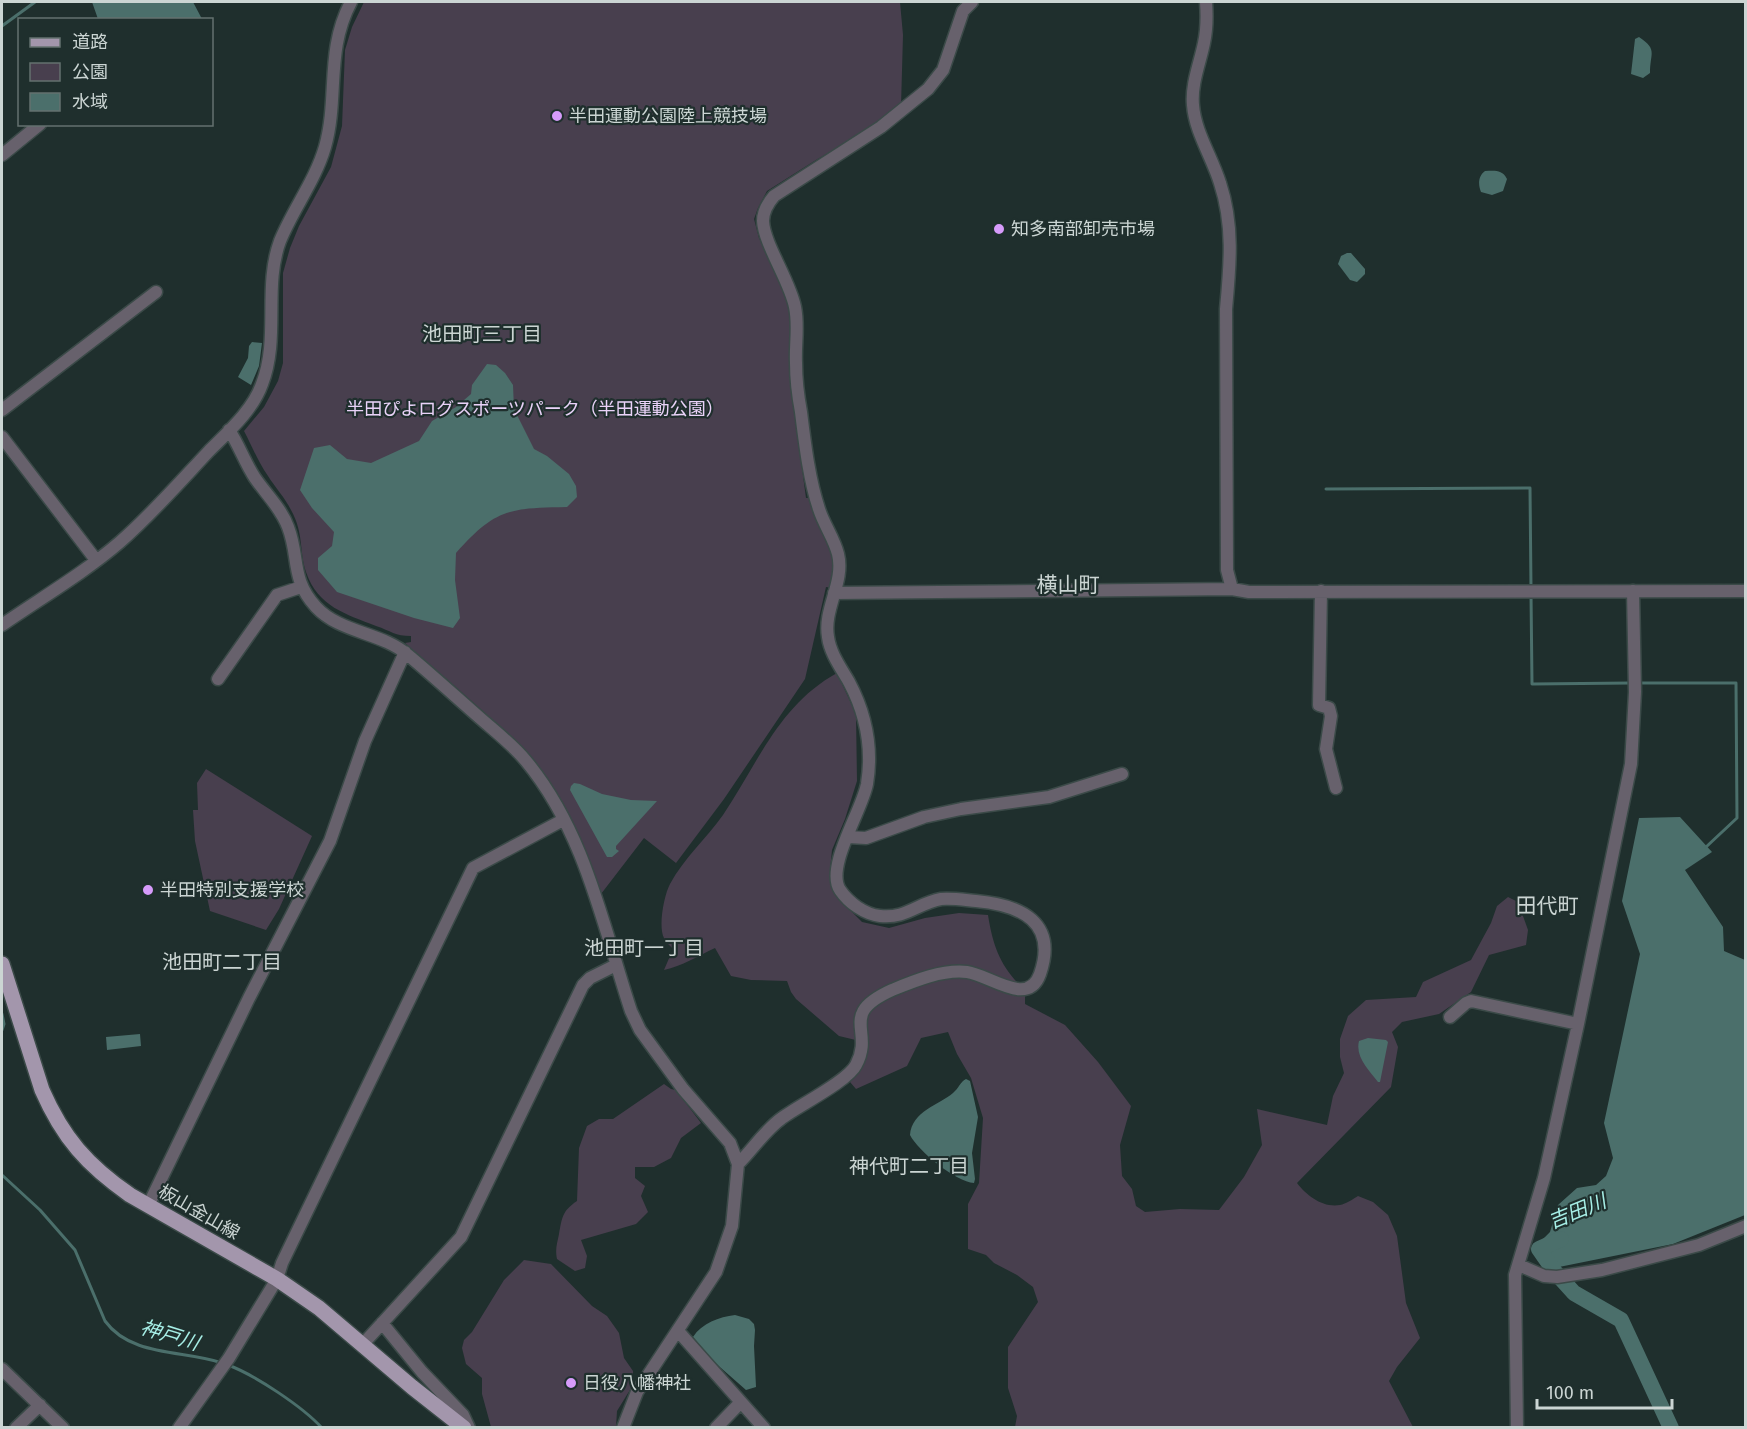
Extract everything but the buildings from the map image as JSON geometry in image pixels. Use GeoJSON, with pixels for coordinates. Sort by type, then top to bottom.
{"type":"FeatureCollection","features":[{"type":"Feature","properties":{"kind":"main road","name":"板山金山線"},"geometry":{"type":"LineString","coordinates":[[2,964],[42,1090],[70,1142],[85,1159],[130,1195],[276,1279],[319,1308],[464,1428]]}},
{"type":"Feature","properties":{"kind":"street"},"geometry":{"type":"LineString","coordinates":[[2,625],[96,560],[136,527],[229,430],[255,399],[270,358],[274,263],[280,241],[322,157],[330,124],[335,46],[343,17],[351,2]]}},
{"type":"Feature","properties":{"kind":"street"},"geometry":{"type":"LineString","coordinates":[[738,1164],[784,1116],[853,1070],[861,1051],[862,1012],[869,1003],[892,990],[944,974],[967,972],[1002,986],[1031,989],[1038,981],[1045,958],[1043,935],[1029,916],[1017,909],[999,903],[945,899],[905,914],[885,916],[871,914],[854,905],[839,888],[835,877],[837,866],[866,787],[869,751],[860,703],[829,642],[827,629],[829,608],[839,573],[839,558],[834,540],[820,514],[814,493],[800,410],[796,313],[791,291],[765,233],[763,222],[770,200],[778,193],[881,127],[928,89],[943,70],[963,11],[972,2]]}},
{"type":"Feature","properties":{"kind":"street"},"geometry":{"type":"LineString","coordinates":[[1206,2],[1205,41],[1193,87],[1193,106],[1220,182],[1229,218],[1230,269],[1226,309],[1227,570],[1232,589]]}},
{"type":"Feature","properties":{"kind":"street"},"geometry":{"type":"LineString","coordinates":[[2,155],[38,126]]}},
{"type":"Feature","properties":{"kind":"street"},"geometry":{"type":"LineString","coordinates":[[2,410],[156,292]]}},
{"type":"Feature","properties":{"kind":"street"},"geometry":{"type":"LineString","coordinates":[[229,430],[254,476],[288,526],[301,587],[316,607],[328,618],[400,649],[511,744],[531,768],[563,820],[585,864],[631,1011],[640,1030],[683,1089],[730,1143],[738,1164],[735,1207],[726,1245],[716,1272],[637,1392],[623,1428]]}},
{"type":"Feature","properties":{"kind":"street"},"geometry":{"type":"LineString","coordinates":[[2,437],[96,560]]}},
{"type":"Feature","properties":{"kind":"street"},"geometry":{"type":"LineString","coordinates":[[218,679],[277,595],[301,587]]}},
{"type":"Feature","properties":{"kind":"street"},"geometry":{"type":"LineString","coordinates":[[834,593],[1232,589],[1249,592],[1746,591]]}},
{"type":"Feature","properties":{"kind":"street"},"geometry":{"type":"LineString","coordinates":[[1321,591],[1319,705],[1329,708],[1331,716],[1326,749],[1336,788]]}},
{"type":"Feature","properties":{"kind":"street"},"geometry":{"type":"LineString","coordinates":[[1517,1428],[1515,1275],[1520,1266],[1544,1178],[1631,764],[1635,692],[1633,591]]}},
{"type":"Feature","properties":{"kind":"street"},"geometry":{"type":"LineString","coordinates":[[148,1204],[330,840],[400,649]]}},
{"type":"Feature","properties":{"kind":"street"},"geometry":{"type":"LineString","coordinates":[[848,837],[866,838],[924,817],[961,809],[1049,797],[1122,774]]}},
{"type":"Feature","properties":{"kind":"street"},"geometry":{"type":"LineString","coordinates":[[179,1428],[230,1358],[276,1279],[473,868],[563,820]]}},
{"type":"Feature","properties":{"kind":"street"},"geometry":{"type":"LineString","coordinates":[[363,1344],[461,1236],[583,985],[590,978],[616,965]]}},
{"type":"Feature","properties":{"kind":"street"},"geometry":{"type":"LineString","coordinates":[[1450,1017],[1471,1001],[1578,1024]]}},
{"type":"Feature","properties":{"kind":"street"},"geometry":{"type":"LineString","coordinates":[[1520,1266],[1544,1276],[1557,1277],[1602,1270],[1699,1245],[1746,1227]]}},
{"type":"Feature","properties":{"kind":"street"},"geometry":{"type":"LineString","coordinates":[[382,1323],[463,1415],[469,1428]]}},
{"type":"Feature","properties":{"kind":"street"},"geometry":{"type":"LineString","coordinates":[[678,1331],[764,1428]]}},
{"type":"Feature","properties":{"kind":"street"},"geometry":{"type":"LineString","coordinates":[[2,1370],[63,1428]]}},
{"type":"Feature","properties":{"kind":"street"},"geometry":{"type":"LineString","coordinates":[[716,1428],[740,1403]]}},
{"type":"Feature","properties":{"kind":"street"},"geometry":{"type":"LineString","coordinates":[[16,1428],[40,1405]]}},
{"type":"Feature","properties":{"kind":"green space","name":"半田ぴよログスポーツパーク（半田運動公園）"},"geometry":{"type":"Polygon","coordinates":[[[364,2],[900,2],[903,35],[901,106],[879,124],[767,191],[754,219],[759,238],[787,293],[791,321],[791,386],[806,498],[813,498],[836,558],[833,588],[826,587],[805,679],[724,799],[676,863],[644,838],[601,894],[566,811],[541,773],[512,739],[405,643],[411,642],[411,636],[393,633],[344,613],[334,608],[318,594],[306,572],[295,518],[261,465],[244,431],[264,407],[278,381],[283,363],[283,273],[299,226],[331,167],[342,126],[345,50],[352,27],[364,2]]]}},
{"type":"Feature","properties":{"kind":"green space"},"geometry":{"type":"Polygon","coordinates":[[[837,673],[856,714],[857,781],[832,850],[830,870],[838,898],[862,922],[889,928],[925,918],[959,913],[988,915],[999,956],[1010,974],[1025,990],[1025,1004],[1065,1025],[1098,1062],[1131,1106],[1120,1145],[1122,1176],[1132,1189],[1136,1206],[1145,1212],[1180,1209],[1219,1210],[1244,1177],[1262,1145],[1257,1109],[1327,1125],[1333,1096],[1344,1073],[1340,1057],[1340,1039],[1348,1016],[1366,1000],[1416,997],[1423,982],[1471,960],[1491,923],[1497,906],[1508,897],[1518,902],[1528,930],[1526,945],[1489,955],[1471,992],[1439,1014],[1402,1022],[1392,1032],[1398,1047],[1391,1087],[1297,1183],[1322,1203],[1340,1205],[1358,1196],[1373,1202],[1388,1215],[1397,1236],[1406,1303],[1420,1338],[1389,1381],[1413,1427],[1015,1427],[1017,1416],[1008,1388],[1008,1347],[1038,1302],[1033,1287],[1017,1275],[994,1263],[986,1255],[968,1249],[968,1204],[979,1183],[983,1118],[971,1078],[948,1032],[921,1038],[907,1066],[856,1089],[850,1082],[862,1063],[864,1042],[839,1036],[796,999],[787,981],[751,980],[731,976],[715,948],[664,970],[673,949],[662,933],[664,903],[670,884],[723,815],[771,736],[785,718],[817,686],[837,673]]]}},
{"type":"Feature","properties":{"kind":"green space"},"geometry":{"type":"Polygon","coordinates":[[[206,769],[312,836],[279,909],[266,930],[210,911],[195,841],[193,810],[198,810],[197,783],[206,769]]]}},
{"type":"Feature","properties":{"kind":"green space"},"geometry":{"type":"Polygon","coordinates":[[[664,1084],[676,1090],[701,1123],[681,1138],[671,1158],[654,1167],[635,1167],[635,1178],[645,1186],[641,1196],[648,1212],[636,1224],[581,1240],[587,1256],[585,1268],[575,1271],[557,1259],[556,1249],[564,1215],[568,1208],[577,1201],[579,1148],[587,1126],[599,1119],[613,1119],[664,1084]]]}},
{"type":"Feature","properties":{"kind":"green space"},"geometry":{"type":"Polygon","coordinates":[[[524,1260],[551,1264],[592,1306],[607,1316],[619,1333],[624,1358],[633,1371],[633,1385],[617,1411],[616,1427],[491,1427],[482,1394],[482,1378],[466,1364],[462,1348],[464,1340],[472,1332],[504,1280],[524,1260]]]}},
{"type":"Feature","properties":{"kind":"water"},"geometry":{"type":"Polygon","coordinates":[[[92,2],[193,2],[201,18],[98,18],[92,2]]]}},
{"type":"Feature","properties":{"kind":"water"},"geometry":{"type":"Polygon","coordinates":[[[1639,37],[1649,45],[1652,52],[1650,73],[1643,78],[1631,74],[1635,39],[1639,37]]]}},
{"type":"Feature","properties":{"kind":"water"},"geometry":{"type":"Polygon","coordinates":[[[1485,171],[1498,171],[1505,176],[1507,179],[1503,191],[1492,195],[1481,192],[1479,181],[1485,171]]]}},
{"type":"Feature","properties":{"kind":"water"},"geometry":{"type":"Polygon","coordinates":[[[1351,253],[1365,269],[1365,274],[1357,282],[1350,280],[1338,264],[1341,256],[1351,253]]]}},
{"type":"Feature","properties":{"kind":"water"},"geometry":{"type":"Polygon","coordinates":[[[252,342],[262,343],[259,366],[251,385],[238,377],[248,358],[249,346],[252,342]]]}},
{"type":"Feature","properties":{"kind":"water"},"geometry":{"type":"Polygon","coordinates":[[[487,364],[496,365],[505,373],[513,385],[514,409],[534,449],[547,456],[569,474],[576,486],[577,497],[567,507],[531,508],[504,514],[493,519],[470,538],[456,553],[455,580],[460,618],[453,628],[414,618],[337,592],[318,570],[318,558],[332,546],[334,532],[312,508],[300,490],[314,448],[330,445],[347,459],[371,463],[419,441],[432,421],[456,407],[471,394],[472,385],[487,364]]]}},
{"type":"Feature","properties":{"kind":"water"},"geometry":{"type":"Polygon","coordinates":[[[574,783],[602,794],[631,800],[657,801],[616,846],[619,851],[612,857],[607,857],[570,790],[574,783]]]}},
{"type":"Feature","properties":{"kind":"water"},"geometry":{"type":"Polygon","coordinates":[[[1680,817],[1712,852],[1685,870],[1723,927],[1724,951],[1745,960],[1745,1215],[1673,1244],[1559,1267],[1539,1243],[1550,1232],[1558,1205],[1577,1188],[1596,1185],[1606,1176],[1613,1158],[1604,1123],[1640,954],[1622,901],[1639,818],[1680,817]]]}},
{"type":"Feature","properties":{"kind":"water"},"geometry":{"type":"Polygon","coordinates":[[[140,1034],[141,1046],[107,1050],[106,1037],[140,1034]]]}},
{"type":"Feature","properties":{"kind":"water"},"geometry":{"type":"Polygon","coordinates":[[[1368,1038],[1388,1042],[1380,1082],[1367,1068],[1359,1052],[1359,1041],[1368,1038]]]}},
{"type":"Feature","properties":{"kind":"water"},"geometry":{"type":"Polygon","coordinates":[[[966,1079],[970,1081],[978,1117],[972,1153],[974,1183],[938,1165],[914,1142],[910,1135],[912,1127],[921,1114],[953,1093],[966,1079]]]}},
{"type":"Feature","properties":{"kind":"water"},"geometry":{"type":"Polygon","coordinates":[[[735,1315],[749,1319],[754,1324],[755,1330],[756,1387],[746,1390],[713,1361],[693,1337],[711,1322],[735,1315]]]}},
{"type":"Feature","properties":{"kind":"waterway"},"geometry":{"type":"LineString","coordinates":[[2,26],[35,2]]}},
{"type":"Feature","properties":{"kind":"waterway"},"geometry":{"type":"LineString","coordinates":[[1326,489],[1530,488],[1531,588]]}},
{"type":"Feature","properties":{"kind":"waterway"},"geometry":{"type":"LineString","coordinates":[[1531,594],[1532,684],[1631,683]]}},
{"type":"Feature","properties":{"kind":"waterway"},"geometry":{"type":"LineString","coordinates":[[1637,683],[1736,683],[1737,818],[1706,847]]}},
{"type":"Feature","properties":{"kind":"waterway","name":"神戸川"},"geometry":{"type":"LineString","coordinates":[[2,1014],[4,1024],[2,1030]]}},
{"type":"Feature","properties":{"kind":"waterway","name":"神戸川"},"geometry":{"type":"LineString","coordinates":[[2,1175],[40,1210],[75,1250],[105,1321],[116,1333],[143,1347],[222,1363]]}},
{"type":"Feature","properties":{"kind":"waterway","name":"吉田川"},"geometry":{"type":"LineString","coordinates":[[1561,1239],[1539,1249],[1574,1293],[1621,1320],[1671,1428]]}},
{"type":"Feature","properties":{"kind":"waterway","name":"神戸川"},"geometry":{"type":"LineString","coordinates":[[228,1365],[278,1392],[322,1428]]}},
{"type":"Feature","properties":{"kind":"place","name":"半田運動公園陸上競技場"},"geometry":{"type":"Point","coordinates":[557,116]}},
{"type":"Feature","properties":{"kind":"place","name":"知多南部卸売市場"},"geometry":{"type":"Point","coordinates":[999,229]}},
{"type":"Feature","properties":{"kind":"place","name":"半田特別支援学校"},"geometry":{"type":"Point","coordinates":[148,890]}},
{"type":"Feature","properties":{"kind":"place","name":"日役八幡神社"},"geometry":{"type":"Point","coordinates":[571,1383]}},
{"type":"Feature","properties":{"kind":"district","name":"池田町三丁目"},"geometry":{"type":"Point","coordinates":[482,334]}},
{"type":"Feature","properties":{"kind":"district","name":"横山町"},"geometry":{"type":"Point","coordinates":[1068,585]}},
{"type":"Feature","properties":{"kind":"district","name":"田代町"},"geometry":{"type":"Point","coordinates":[1547,906]}},
{"type":"Feature","properties":{"kind":"district","name":"池田町一丁目"},"geometry":{"type":"Point","coordinates":[644,948]}},
{"type":"Feature","properties":{"kind":"district","name":"池田町二丁目"},"geometry":{"type":"Point","coordinates":[222,962]}},
{"type":"Feature","properties":{"kind":"district","name":"神代町二丁目"},"geometry":{"type":"Point","coordinates":[909,1166]}}]}
